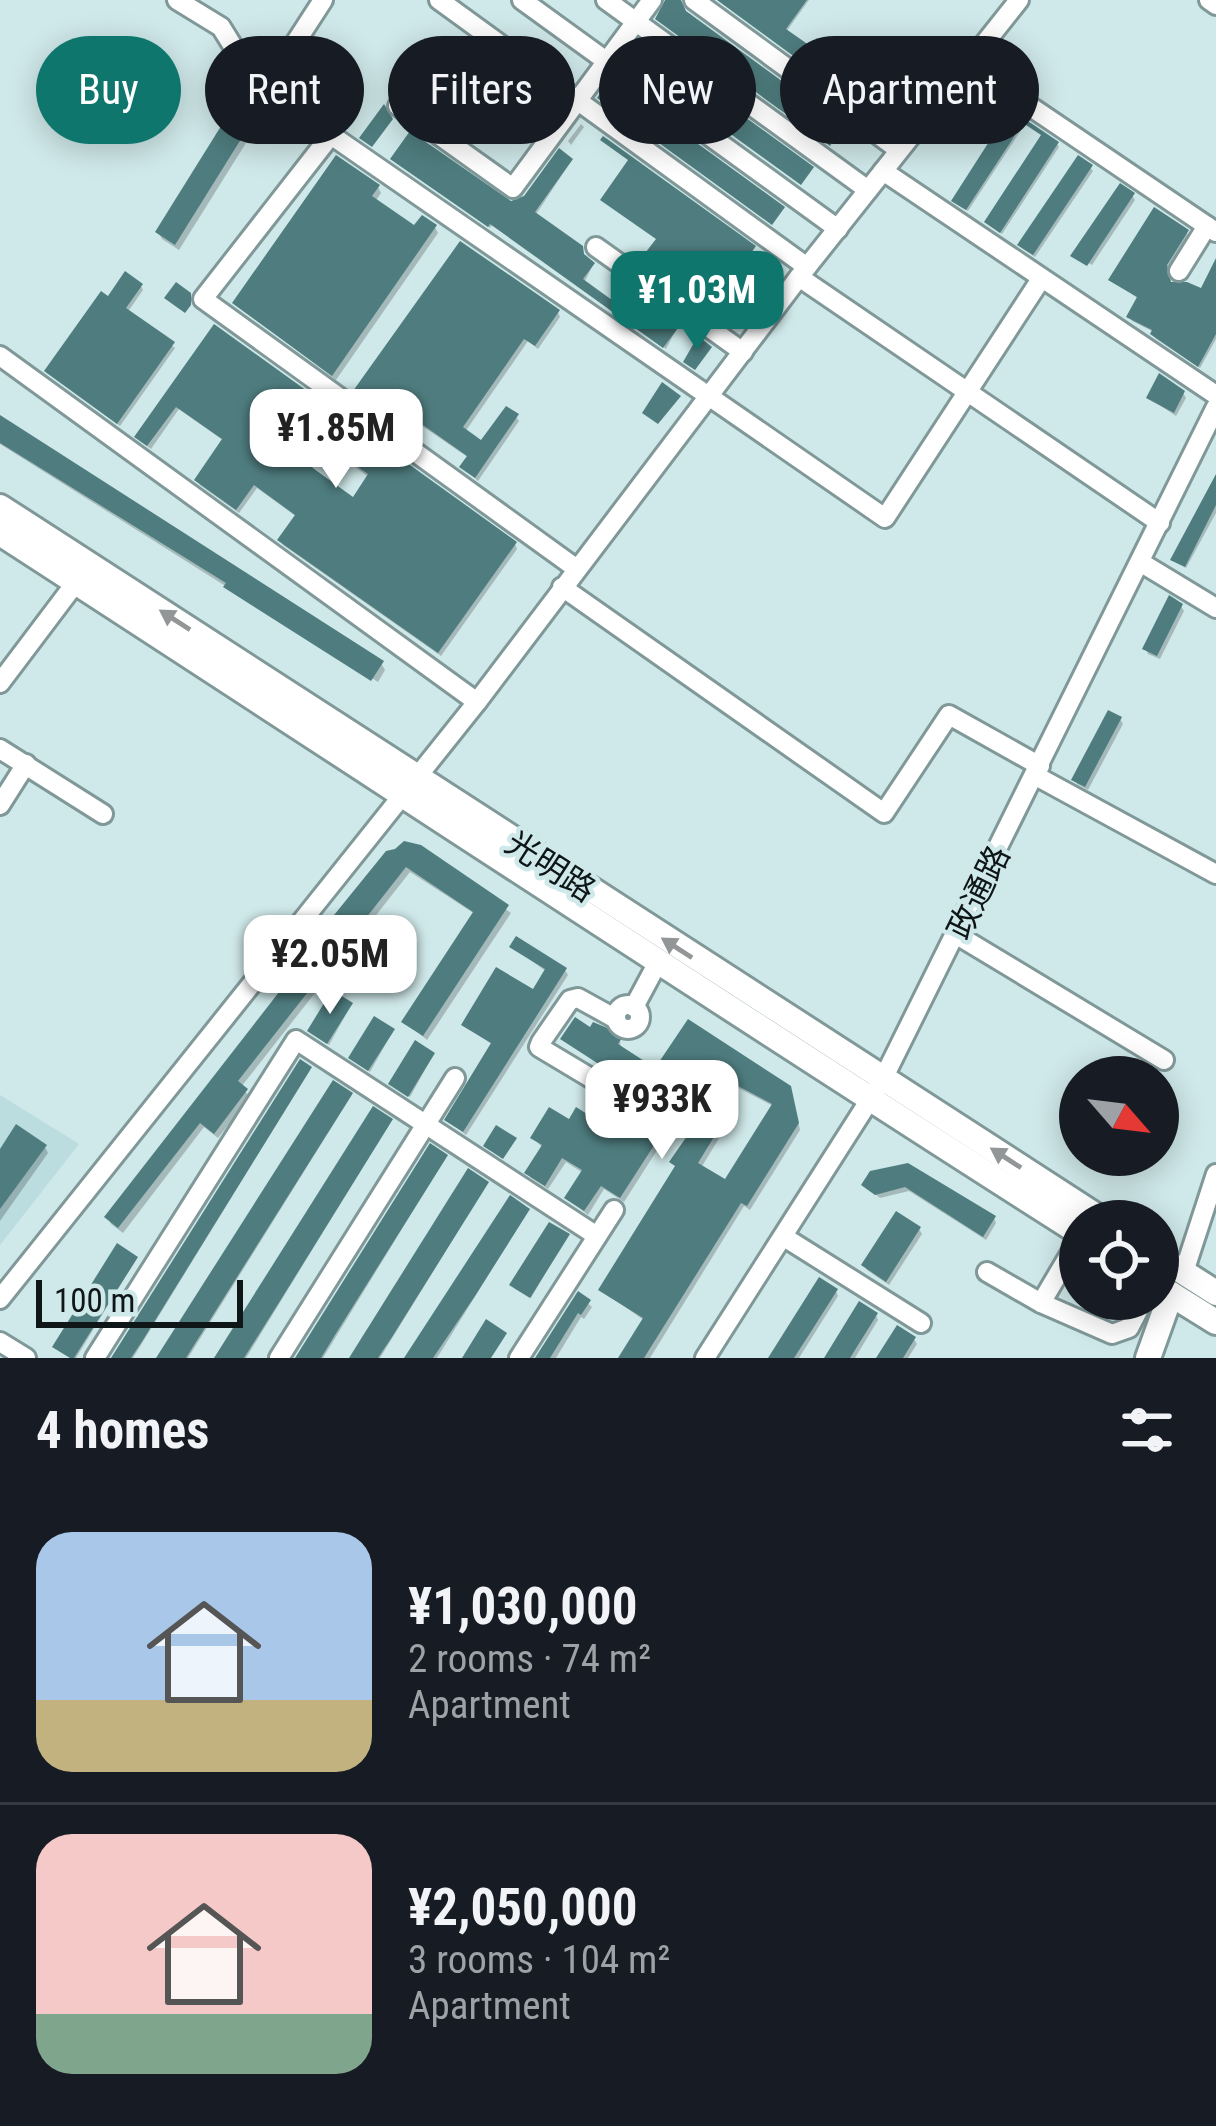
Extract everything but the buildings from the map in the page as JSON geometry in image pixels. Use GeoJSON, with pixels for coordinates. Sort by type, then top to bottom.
{"type":"FeatureCollection","features":[{"type":"Feature","properties":{"kind":"main road","name":"光明路"},"geometry":{"type":"LineString","coordinates":[[0,507],[83,573],[877,1090],[1059,1220]]}},
{"type":"Feature","properties":{"kind":"main road","name":"光明路"},"geometry":{"type":"LineString","coordinates":[[0,533],[83,573]]}},
{"type":"Feature","properties":{"kind":"main road","name":"光明路"},"geometry":{"type":"LineString","coordinates":[[409,785],[657,964],[1068,1200]]}},
{"type":"Feature","properties":{"kind":"main road"},"geometry":{"type":"LineString","coordinates":[[1179,1286],[1216,1293]]}},
{"type":"Feature","properties":{"kind":"main road"},"geometry":{"type":"LineString","coordinates":[[1179,1291],[1216,1322]]}},
{"type":"Feature","properties":{"kind":"main road"},"geometry":{"type":"LineString","coordinates":[[1148,1358],[1160,1320]]}},
{"type":"Feature","properties":{"kind":"street"},"geometry":{"type":"LineString","coordinates":[[177,0],[221,27],[227,36]]}},
{"type":"Feature","properties":{"kind":"street"},"geometry":{"type":"LineString","coordinates":[[300,36],[323,0]]}},
{"type":"Feature","properties":{"kind":"street"},"geometry":{"type":"LineString","coordinates":[[439,0],[966,394],[1160,523]]}},
{"type":"Feature","properties":{"kind":"street"},"geometry":{"type":"LineString","coordinates":[[522,0],[599,56]]}},
{"type":"Feature","properties":{"kind":"street"},"geometry":{"type":"LineString","coordinates":[[605,0],[868,190]]}},
{"type":"Feature","properties":{"kind":"street"},"geometry":{"type":"LineString","coordinates":[[626,36],[652,0]]}},
{"type":"Feature","properties":{"kind":"street"},"geometry":{"type":"LineString","coordinates":[[694,0],[899,150]]}},
{"type":"Feature","properties":{"kind":"street"},"geometry":{"type":"LineString","coordinates":[[989,36],[1019,0]]}},
{"type":"Feature","properties":{"kind":"street"},"geometry":{"type":"LineString","coordinates":[[575,104],[599,72]]}},
{"type":"Feature","properties":{"kind":"street"},"geometry":{"type":"LineString","coordinates":[[1039,112],[1212,229],[1179,271]]}},
{"type":"Feature","properties":{"kind":"street"},"geometry":{"type":"LineString","coordinates":[[324,144],[203,299],[577,569]]}},
{"type":"Feature","properties":{"kind":"street"},"geometry":{"type":"LineString","coordinates":[[344,144],[885,518],[1041,279]]}},
{"type":"Feature","properties":{"kind":"street"},"geometry":{"type":"LineString","coordinates":[[451,144],[513,188],[546,144]]}},
{"type":"Feature","properties":{"kind":"street"},"geometry":{"type":"LineString","coordinates":[[720,144],[838,229]]}},
{"type":"Feature","properties":{"kind":"street"},"geometry":{"type":"LineString","coordinates":[[0,1299],[477,702],[904,144]]}},
{"type":"Feature","properties":{"kind":"street"},"geometry":{"type":"LineString","coordinates":[[883,171],[1216,395]]}},
{"type":"Feature","properties":{"kind":"street"},"geometry":{"type":"LineString","coordinates":[[596,247],[743,352]]}},
{"type":"Feature","properties":{"kind":"street"},"geometry":{"type":"LineString","coordinates":[[0,356],[477,702]]}},
{"type":"Feature","properties":{"kind":"street","name":"政通路"},"geometry":{"type":"LineString","coordinates":[[705,1358],[877,1090],[1216,407]]}},
{"type":"Feature","properties":{"kind":"street"},"geometry":{"type":"LineString","coordinates":[[1140,562],[1216,608]]}},
{"type":"Feature","properties":{"kind":"street"},"geometry":{"type":"LineString","coordinates":[[0,683],[83,573]]}},
{"type":"Feature","properties":{"kind":"street"},"geometry":{"type":"LineString","coordinates":[[562,587],[884,813],[950,715],[1216,874]]}},
{"type":"Feature","properties":{"kind":"street"},"geometry":{"type":"LineString","coordinates":[[0,749],[103,814]]}},
{"type":"Feature","properties":{"kind":"street"},"geometry":{"type":"LineString","coordinates":[[0,806],[26,764]]}},
{"type":"Feature","properties":{"kind":"street"},"geometry":{"type":"LineString","coordinates":[[957,935],[1157,1056]]}},
{"type":"Feature","properties":{"kind":"street"},"geometry":{"type":"LineString","coordinates":[[594,1080],[539,1047],[541,1042],[570,1000],[578,998],[625,1029],[637,1025],[640,1017],[634,1007],[657,964]]}},
{"type":"Feature","properties":{"kind":"street"},"geometry":{"type":"LineString","coordinates":[[95,1358],[296,1040],[597,1236]]}},
{"type":"Feature","properties":{"kind":"street"},"geometry":{"type":"LineString","coordinates":[[279,1358],[455,1078]]}},
{"type":"Feature","properties":{"kind":"street"},"geometry":{"type":"LineString","coordinates":[[1179,1264],[1216,1174]]}},
{"type":"Feature","properties":{"kind":"street"},"geometry":{"type":"LineString","coordinates":[[519,1358],[614,1210]]}},
{"type":"Feature","properties":{"kind":"street"},"geometry":{"type":"LineString","coordinates":[[784,1237],[921,1323]]}},
{"type":"Feature","properties":{"kind":"street"},"geometry":{"type":"LineString","coordinates":[[988,1272],[1059,1311]]}},
{"type":"Feature","properties":{"kind":"street"},"geometry":{"type":"LineString","coordinates":[[1041,1303],[1059,1272]]}},
{"type":"Feature","properties":{"kind":"street"},"geometry":{"type":"LineString","coordinates":[[1080,1320],[1112,1334],[1129,1328],[1133,1320]]}},
{"type":"Feature","properties":{"kind":"street"},"geometry":{"type":"LineString","coordinates":[[0,1342],[26,1358]]}},
{"type":"Feature","properties":{"kind":"shaded area"},"geometry":{"type":"Polygon","coordinates":[[[0,1095],[79,1144],[0,1245],[0,1095]]]}}]}
